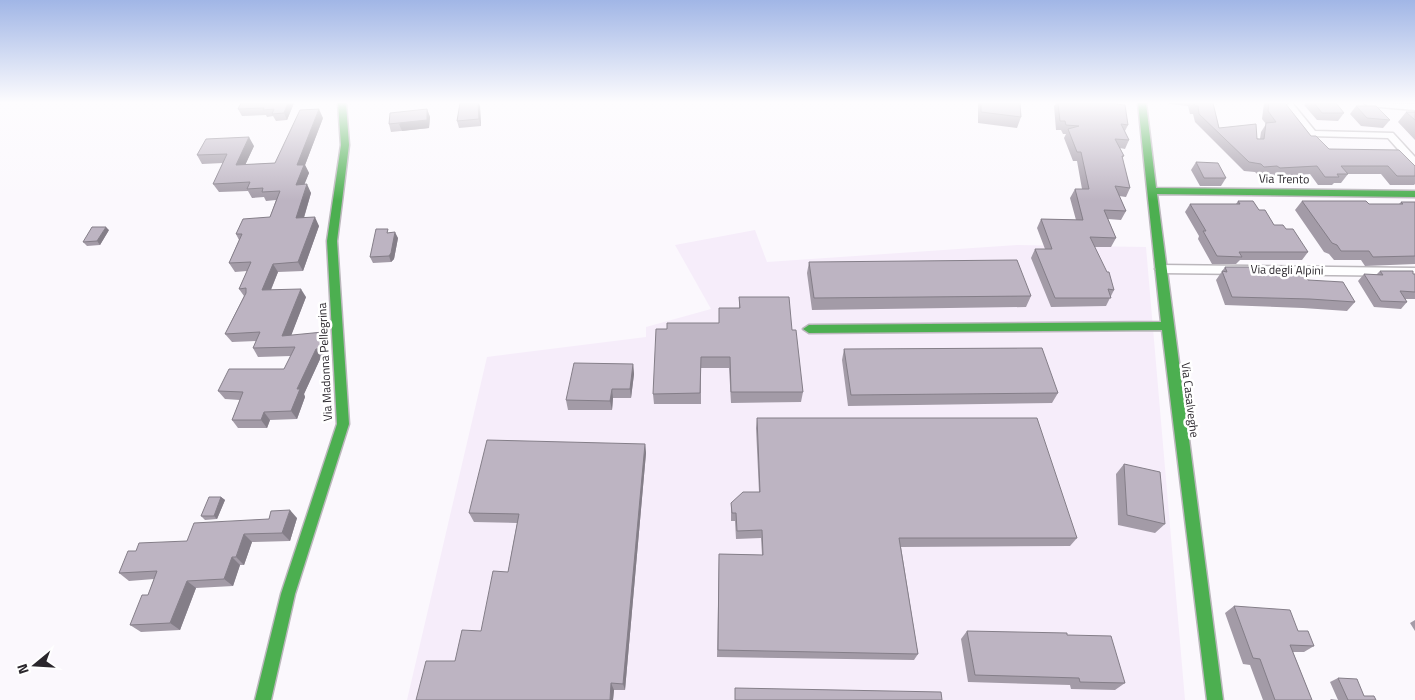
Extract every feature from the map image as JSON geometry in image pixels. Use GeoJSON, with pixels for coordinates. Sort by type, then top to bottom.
{"type":"FeatureCollection","features":[{"type":"Feature","properties":{"kind":"street","name":"Via Madonna Pellegrina"},"geometry":{"type":"LineString","coordinates":[[263,700],[288,594],[343,424],[332,241],[345,145],[344,136]]}},
{"type":"Feature","properties":{"kind":"street","name":"Via Casalveghe"},"geometry":{"type":"LineString","coordinates":[[1146,136],[1160,269],[1215,700]]}},
{"type":"Feature","properties":{"kind":"street"},"geometry":{"type":"LineString","coordinates":[[1391,136],[1415,163]]}},
{"type":"Feature","properties":{"kind":"street","name":"Via Trento"},"geometry":{"type":"LineString","coordinates":[[1153,192],[1415,194]]}},
{"type":"Feature","properties":{"kind":"street","name":"Via degli Alpini"},"geometry":{"type":"LineString","coordinates":[[1160,269],[1415,272]]}},
{"type":"Feature","properties":{"kind":"street"},"geometry":{"type":"LineString","coordinates":[[809,329],[1167,326]]}},
{"type":"Feature","properties":{"kind":"shaded area"},"geometry":{"type":"Polygon","coordinates":[[[755,230],[767,262],[1017,245],[1146,247],[1185,700],[407,700],[487,357],[646,337],[646,327],[711,309],[675,245],[755,230]]]}},
{"type":"Feature","properties":{"kind":"building"},"geometry":{"type":"Polygon","coordinates":[[[288,136],[309,136],[297,165],[304,165],[296,185],[307,184],[296,218],[315,217],[298,262],[273,264],[262,290],[301,289],[282,336],[323,332],[320,349],[316,349],[297,389],[300,389],[291,411],[264,412],[261,420],[232,420],[243,392],[218,391],[229,369],[284,369],[295,347],[253,348],[260,332],[225,334],[246,293],[246,288],[239,289],[251,262],[229,263],[242,234],[236,234],[243,219],[270,217],[280,191],[262,192],[263,188],[247,189],[250,182],[213,184],[227,154],[197,155],[206,139],[249,137],[236,165],[275,163],[288,136]]]}},
{"type":"Feature","properties":{"kind":"building"},"geometry":{"type":"Polygon","coordinates":[[[1071,136],[1127,136],[1129,140],[1115,139],[1124,156],[1122,156],[1130,188],[1115,186],[1126,211],[1104,210],[1116,238],[1090,237],[1107,272],[1109,272],[1114,290],[1108,289],[1111,298],[1055,298],[1035,249],[1052,249],[1041,219],[1083,220],[1075,189],[1089,189],[1081,152],[1077,152],[1071,136]]]}},
{"type":"Feature","properties":{"kind":"building"},"geometry":{"type":"Polygon","coordinates":[[[1222,136],[1257,136],[1257,139],[1264,139],[1264,136],[1316,136],[1329,149],[1399,150],[1415,166],[1415,176],[1397,176],[1388,166],[1341,166],[1348,174],[1337,174],[1339,177],[1325,177],[1317,166],[1280,168],[1277,166],[1264,167],[1261,164],[1249,162],[1222,136]]]}},
{"type":"Feature","properties":{"kind":"building"},"geometry":{"type":"Polygon","coordinates":[[[1196,162],[1218,163],[1226,178],[1204,178],[1196,162]]]}},
{"type":"Feature","properties":{"kind":"building"},"geometry":{"type":"Polygon","coordinates":[[[1238,201],[1253,201],[1259,210],[1265,210],[1274,225],[1283,225],[1286,229],[1293,229],[1308,252],[1239,252],[1242,257],[1217,256],[1203,231],[1206,231],[1190,204],[1240,204],[1238,201]]]}},
{"type":"Feature","properties":{"kind":"building"},"geometry":{"type":"Polygon","coordinates":[[[1302,201],[1366,201],[1369,204],[1415,202],[1415,256],[1373,257],[1369,251],[1341,251],[1337,245],[1332,243],[1302,201]]]}},
{"type":"Feature","properties":{"kind":"building"},"geometry":{"type":"Polygon","coordinates":[[[92,227],[106,227],[97,241],[83,242],[92,227]]]}},
{"type":"Feature","properties":{"kind":"building"},"geometry":{"type":"Polygon","coordinates":[[[376,229],[388,229],[387,233],[395,232],[389,256],[370,257],[376,229]]]}},
{"type":"Feature","properties":{"kind":"building"},"geometry":{"type":"Polygon","coordinates":[[[1017,260],[1031,296],[814,298],[809,262],[1017,260]]]}},
{"type":"Feature","properties":{"kind":"building"},"geometry":{"type":"Polygon","coordinates":[[[1225,267],[1250,267],[1253,273],[1305,276],[1308,280],[1343,282],[1355,302],[1232,297],[1222,271],[1227,272],[1225,267]]]}},
{"type":"Feature","properties":{"kind":"building"},"geometry":{"type":"Polygon","coordinates":[[[1380,271],[1413,271],[1413,274],[1415,274],[1415,292],[1400,291],[1407,302],[1381,301],[1364,274],[1383,275],[1380,271]]]}},
{"type":"Feature","properties":{"kind":"building"},"geometry":{"type":"Polygon","coordinates":[[[739,297],[789,297],[792,330],[796,330],[803,392],[731,392],[730,357],[701,357],[700,393],[653,394],[656,329],[667,329],[667,323],[719,323],[719,308],[740,308],[739,297]]]}},
{"type":"Feature","properties":{"kind":"building"},"geometry":{"type":"Polygon","coordinates":[[[1042,348],[1058,393],[851,395],[844,349],[1042,348]]]}},
{"type":"Feature","properties":{"kind":"building"},"geometry":{"type":"Polygon","coordinates":[[[574,363],[633,364],[630,389],[612,389],[610,401],[566,400],[574,363]]]}},
{"type":"Feature","properties":{"kind":"building"},"geometry":{"type":"Polygon","coordinates":[[[757,418],[1037,418],[1077,538],[899,538],[918,654],[718,650],[719,554],[763,555],[762,530],[737,531],[736,513],[732,513],[731,503],[743,492],[760,492],[757,418]]]}},
{"type":"Feature","properties":{"kind":"building"},"geometry":{"type":"Polygon","coordinates":[[[487,440],[645,444],[623,684],[611,683],[610,700],[416,700],[426,661],[455,661],[462,630],[481,631],[493,571],[508,572],[519,514],[469,513],[487,440]]]}},
{"type":"Feature","properties":{"kind":"building"},"geometry":{"type":"Polygon","coordinates":[[[1124,464],[1160,472],[1165,524],[1127,515],[1124,464]]]}},
{"type":"Feature","properties":{"kind":"building"},"geometry":{"type":"Polygon","coordinates":[[[209,497],[221,497],[214,516],[201,516],[209,497]]]}},
{"type":"Feature","properties":{"kind":"building"},"geometry":{"type":"Polygon","coordinates":[[[290,510],[282,533],[244,534],[236,557],[232,557],[224,579],[187,581],[170,623],[130,625],[142,595],[148,595],[157,571],[119,573],[128,551],[136,551],[139,543],[187,541],[194,523],[269,519],[271,511],[290,510]]]}},
{"type":"Feature","properties":{"kind":"building"},"geometry":{"type":"Polygon","coordinates":[[[1234,606],[1290,610],[1298,631],[1308,631],[1314,646],[1290,645],[1312,700],[1275,700],[1260,659],[1253,658],[1234,606]]]}},
{"type":"Feature","properties":{"kind":"building"},"geometry":{"type":"Polygon","coordinates":[[[967,631],[1111,636],[1125,683],[1080,682],[1079,678],[975,675],[967,631]]]}},
{"type":"Feature","properties":{"kind":"building"},"geometry":{"type":"Polygon","coordinates":[[[1338,678],[1357,679],[1364,696],[1374,696],[1376,700],[1348,700],[1338,678]]]}},
{"type":"Feature","properties":{"kind":"building"},"geometry":{"type":"Polygon","coordinates":[[[735,688],[941,692],[942,700],[735,700],[735,688]]]}},
{"type":"Feature","properties":{"kind":"traffic: fast"},"geometry":{"type":"LineString","coordinates":[[263,700],[288,594],[343,424],[332,241],[345,145],[344,136]]}},
{"type":"Feature","properties":{"kind":"traffic: fast"},"geometry":{"type":"LineString","coordinates":[[1146,136],[1160,269],[1215,700]]}},
{"type":"Feature","properties":{"kind":"traffic: fast"},"geometry":{"type":"LineString","coordinates":[[1153,191],[1415,194]]}},
{"type":"Feature","properties":{"kind":"traffic: fast"},"geometry":{"type":"LineString","coordinates":[[809,329],[1167,326]]}}]}
